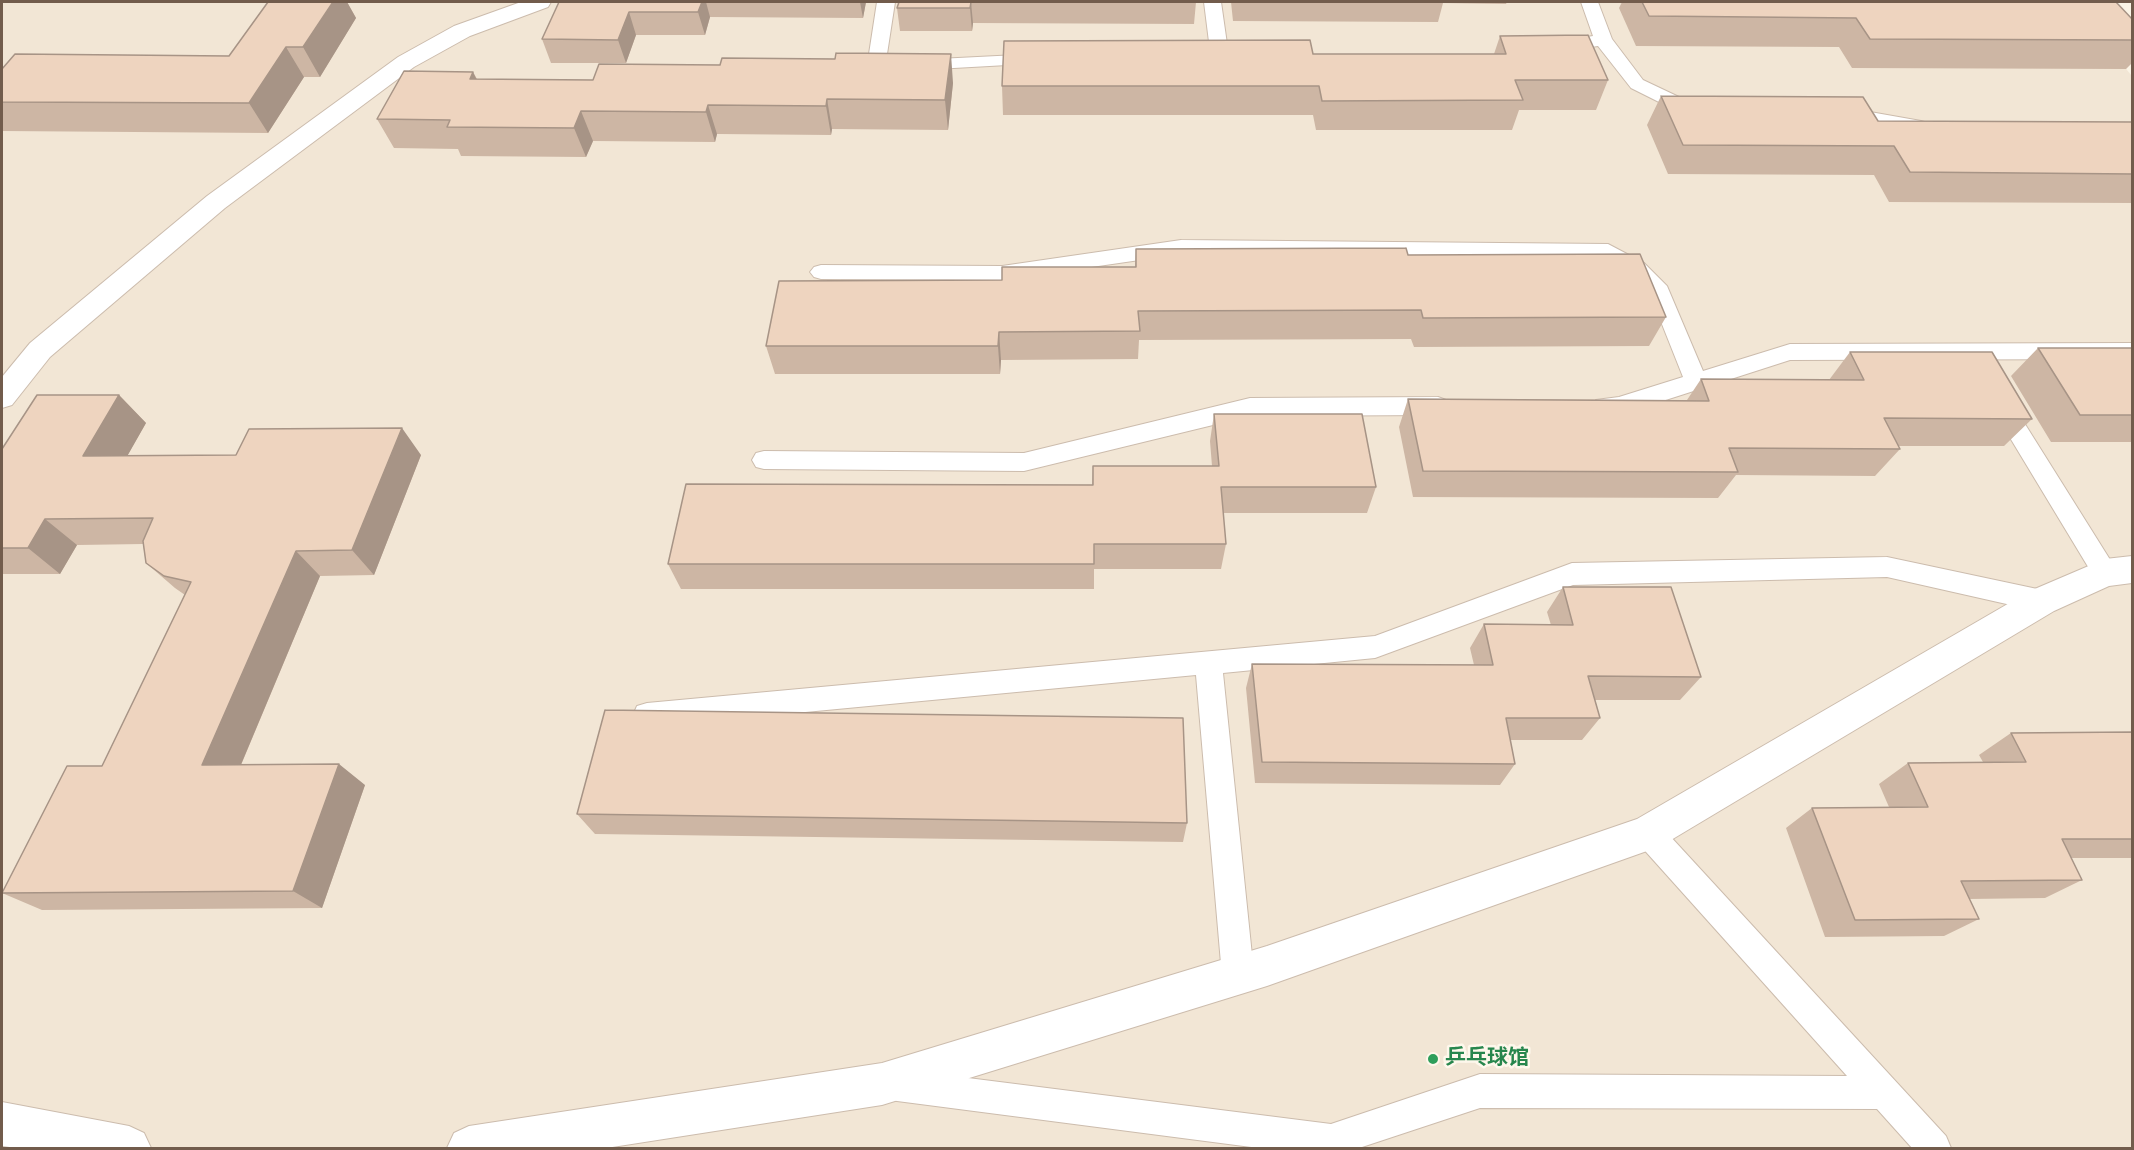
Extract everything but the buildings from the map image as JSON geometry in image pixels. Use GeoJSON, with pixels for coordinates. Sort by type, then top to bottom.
{"type":"FeatureCollection","features":[{"type":"Feature","properties":{"kind":"street"},"geometry":{"type":"LineString","coordinates":[[2,397],[40,350],[216,202],[406,62],[462,31],[540,2]]}},
{"type":"Feature","properties":{"kind":"street"},"geometry":{"type":"LineString","coordinates":[[469,1149],[882,1084],[1238,975],[1648,833],[2042,601],[2119,571]]}},
{"type":"Feature","properties":{"kind":"street"},"geometry":{"type":"LineString","coordinates":[[2,1124],[129,1149]]}},
{"type":"Feature","properties":{"kind":"lane"},"geometry":{"type":"LineString","coordinates":[[876,67],[886,2]]}},
{"type":"Feature","properties":{"kind":"lane"},"geometry":{"type":"LineString","coordinates":[[1212,2],[1220,58]]}},
{"type":"Feature","properties":{"kind":"lane"},"geometry":{"type":"LineString","coordinates":[[1590,2],[1603,40],[1636,84],[1678,104],[1712,105]]}},
{"type":"Feature","properties":{"kind":"lane"},"geometry":{"type":"LineString","coordinates":[[1535,50],[1603,40]]}},
{"type":"Feature","properties":{"kind":"lane"},"geometry":{"type":"LineString","coordinates":[[1197,58],[1243,58]]}},
{"type":"Feature","properties":{"kind":"lane"},"geometry":{"type":"LineString","coordinates":[[854,66],[1058,59]]}},
{"type":"Feature","properties":{"kind":"lane"},"geometry":{"type":"LineString","coordinates":[[1827,110],[1941,131]]}},
{"type":"Feature","properties":{"kind":"lane"},"geometry":{"type":"LineString","coordinates":[[821,272],[1002,273],[1181,247],[1608,251],[1637,268],[1659,291],[1695,381]]}},
{"type":"Feature","properties":{"kind":"lane"},"geometry":{"type":"LineString","coordinates":[[1583,406],[1619,406],[1790,352],[1979,368],[2133,351]]}},
{"type":"Feature","properties":{"kind":"lane"},"geometry":{"type":"LineString","coordinates":[[1979,368],[2119,571]]}},
{"type":"Feature","properties":{"kind":"lane"},"geometry":{"type":"LineString","coordinates":[[764,460],[1024,462],[1250,407],[1464,406]]}},
{"type":"Feature","properties":{"kind":"lane"},"geometry":{"type":"LineString","coordinates":[[638,716],[1375,647],[1572,574],[1887,567],[2042,601]]}},
{"type":"Feature","properties":{"kind":"lane"},"geometry":{"type":"LineString","coordinates":[[1208,662],[1238,975]]}},
{"type":"Feature","properties":{"kind":"lane"},"geometry":{"type":"LineString","coordinates":[[1648,833],[1934,1149]]}},
{"type":"Feature","properties":{"kind":"lane"},"geometry":{"type":"LineString","coordinates":[[882,1084],[1331,1141],[1480,1091],[1884,1093]]}},
{"type":"Feature","properties":{"kind":"shaded area"},"geometry":{"type":"Polygon","coordinates":[[[2,2],[2070,2],[2132,76],[2132,1148],[2,1148],[2,2]]]}},
{"type":"Feature","properties":{"kind":"place","name":"乒乓球馆"},"geometry":{"type":"Point","coordinates":[1433,1059]}}]}
